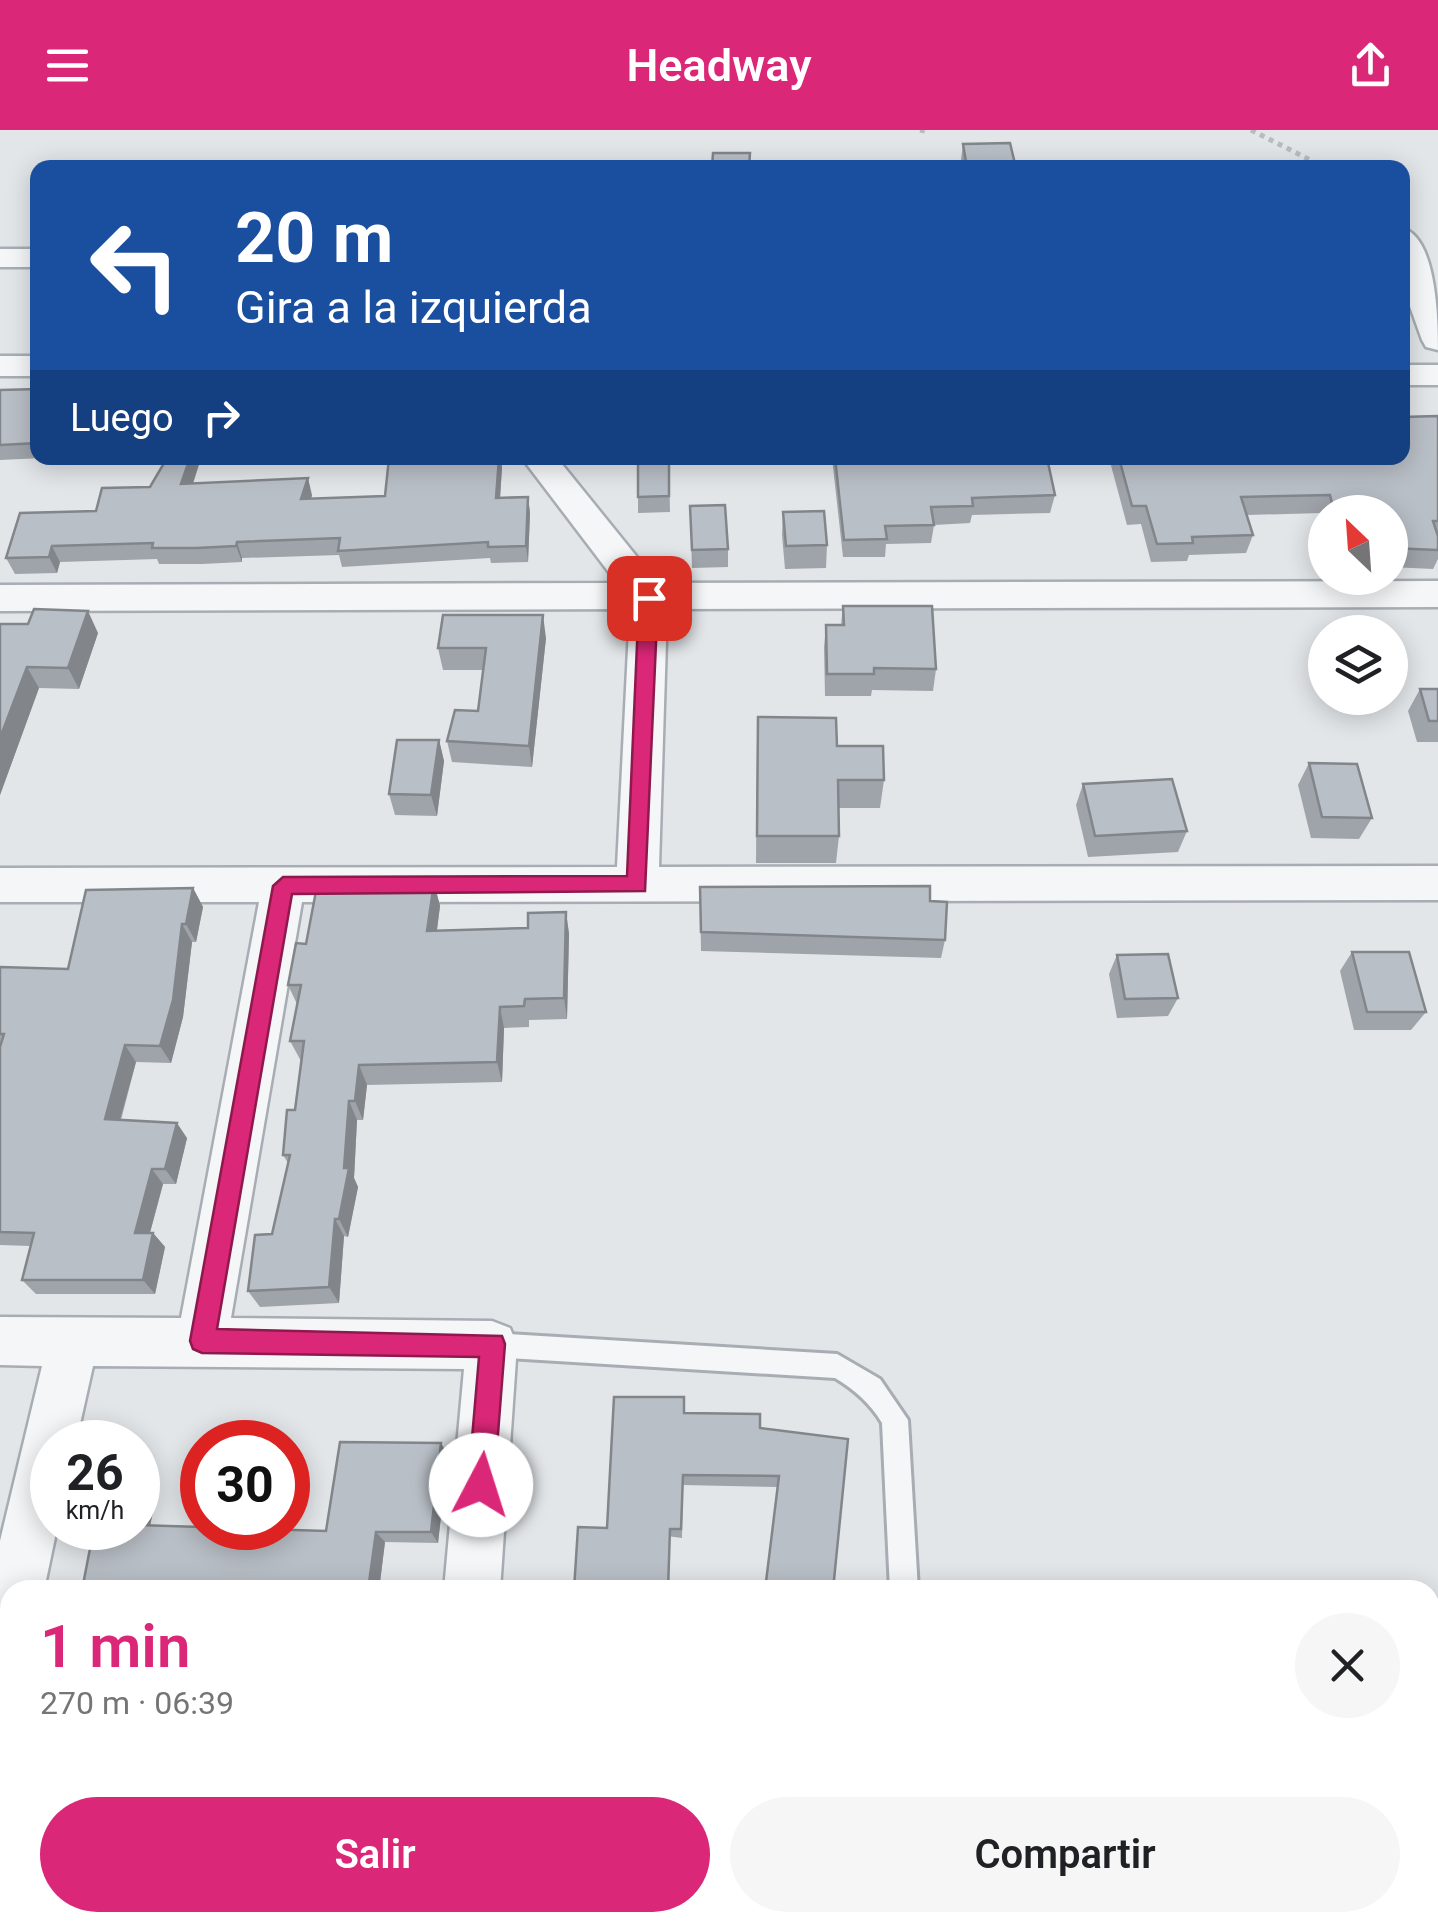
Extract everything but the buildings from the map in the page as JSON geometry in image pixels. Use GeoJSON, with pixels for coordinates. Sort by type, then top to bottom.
{"type":"FeatureCollection","features":[{"type":"Feature","properties":{"kind":"street"},"geometry":{"type":"LineString","coordinates":[[1413,248],[1438,340]]}},
{"type":"Feature","properties":{"kind":"street"},"geometry":{"type":"LineString","coordinates":[[0,258],[30,258]]}},
{"type":"Feature","properties":{"kind":"street"},"geometry":{"type":"LineString","coordinates":[[0,366],[30,366]]}},
{"type":"Feature","properties":{"kind":"street"},"geometry":{"type":"LineString","coordinates":[[1410,375],[1438,375]]}},
{"type":"Feature","properties":{"kind":"street"},"geometry":{"type":"LineString","coordinates":[[544,465],[649,598],[637,885]]}},
{"type":"Feature","properties":{"kind":"street"},"geometry":{"type":"LineString","coordinates":[[0,598],[1438,594]]}},
{"type":"Feature","properties":{"kind":"street"},"geometry":{"type":"LineString","coordinates":[[0,885],[1438,883]]}},
{"type":"Feature","properties":{"kind":"street"},"geometry":{"type":"LineString","coordinates":[[202,1341],[283,886]]}},
{"type":"Feature","properties":{"kind":"street"},"geometry":{"type":"LineString","coordinates":[[18,1580],[73,1340]]}},
{"type":"Feature","properties":{"kind":"street"},"geometry":{"type":"LineString","coordinates":[[0,1341],[492,1344],[473,1580]]}},
{"type":"Feature","properties":{"kind":"lane"},"geometry":{"type":"LineString","coordinates":[[492,1344],[837,1366],[856,1375],[886,1402],[896,1420],[904,1580]]}},
{"type":"Feature","properties":{"kind":"path"},"geometry":{"type":"LineString","coordinates":[[920,130],[929,132]]}},
{"type":"Feature","properties":{"kind":"path"},"geometry":{"type":"LineString","coordinates":[[1251,130],[1310,160]]}},
{"type":"Feature","properties":{"kind":"route"},"geometry":{"type":"LineString","coordinates":[[481,1485],[492,1344],[202,1341],[283,886],[637,885],[649,598]]}}]}
